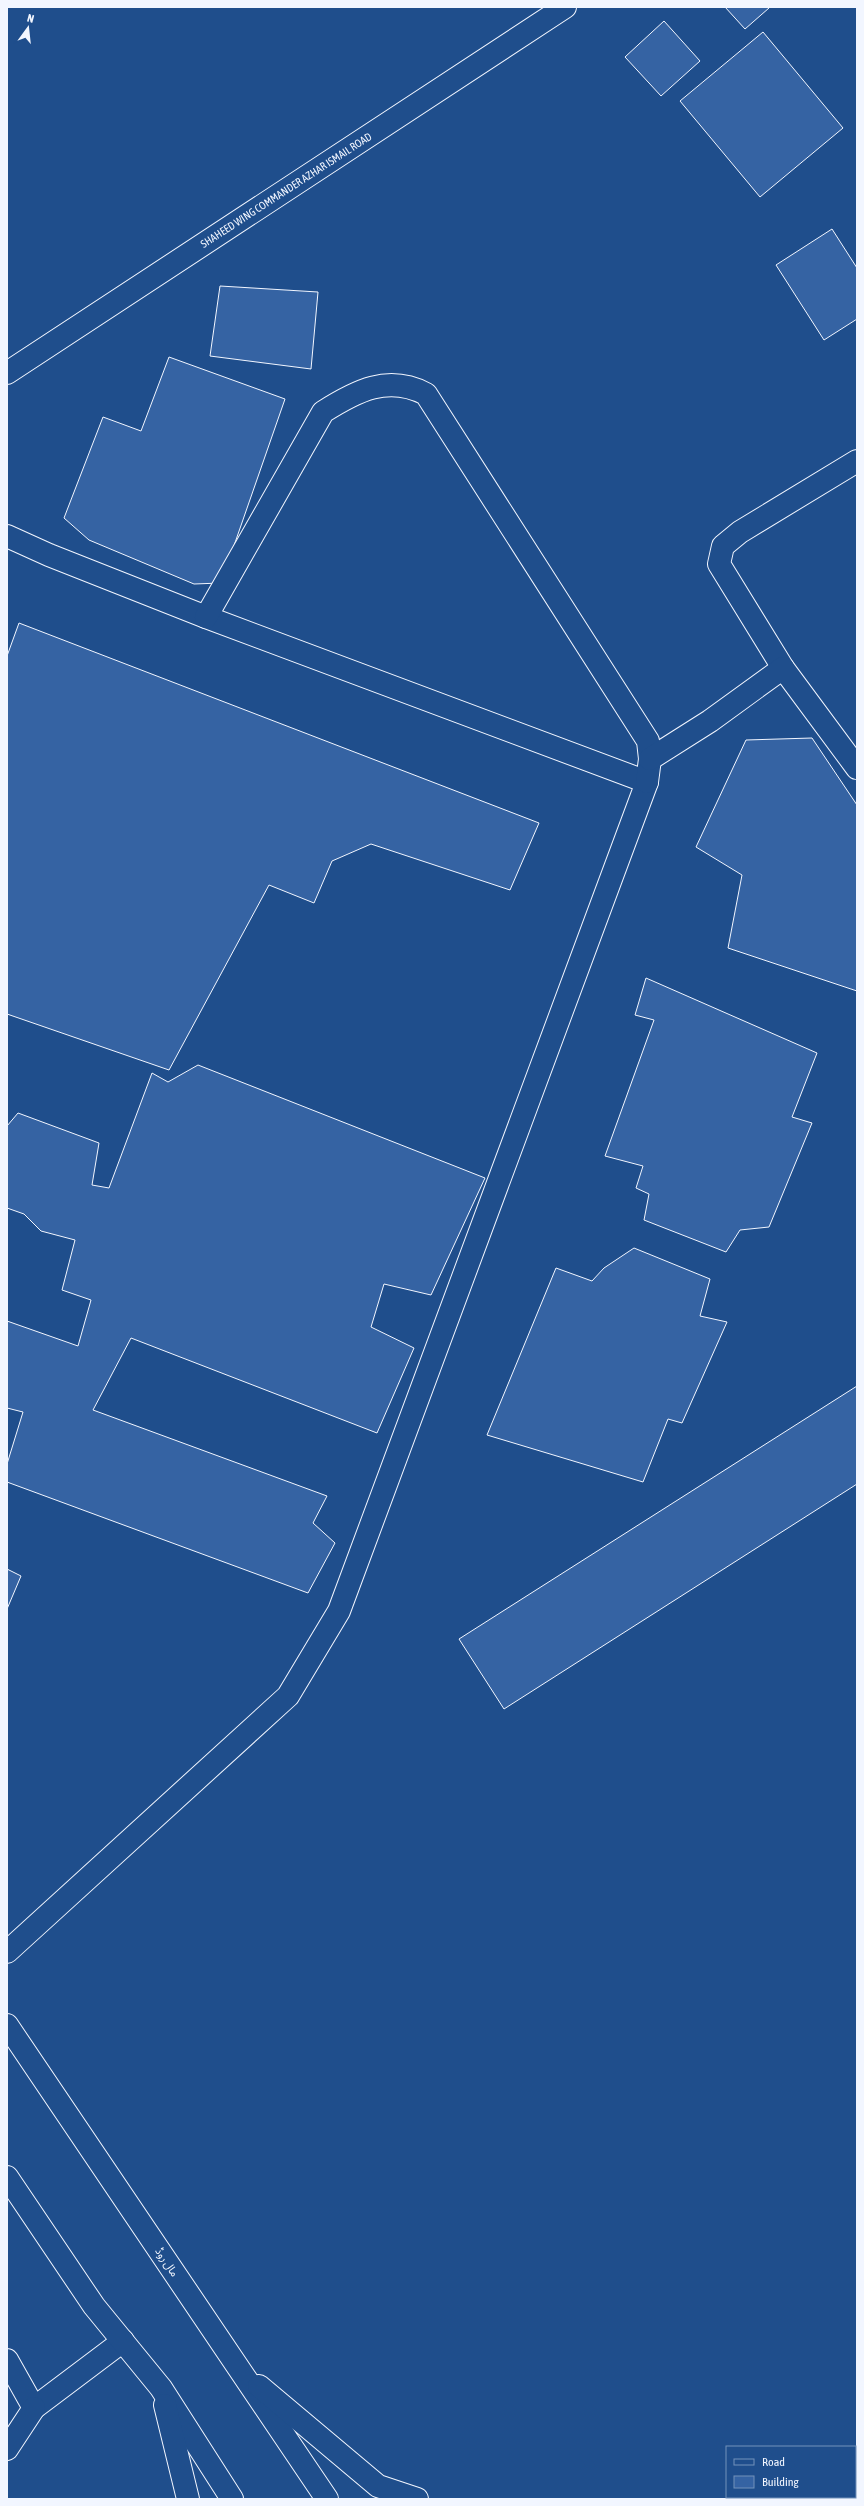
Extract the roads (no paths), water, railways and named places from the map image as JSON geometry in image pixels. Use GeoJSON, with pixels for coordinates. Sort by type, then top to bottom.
{"type":"FeatureCollection","features":[{"type":"Feature","properties":{"kind":"street","name":"SHAHEED WING COMMANDER AZHAR ISMAIL ROAD"},"geometry":{"type":"LineString","coordinates":[[7,373],[565,7]]}},
{"type":"Feature","properties":{"kind":"street"},"geometry":{"type":"LineString","coordinates":[[7,1952],[288,1696],[339,1611],[647,782],[650,759],[648,741],[644,734],[426,394],[412,386],[390,384],[351,395],[323,412],[206,618]]}},
{"type":"Feature","properties":{"kind":"street"},"geometry":{"type":"LineString","coordinates":[[857,461],[740,532],[723,546],[719,564],[783,668],[857,768]]}},
{"type":"Feature","properties":{"kind":"street"},"geometry":{"type":"LineString","coordinates":[[7,536],[49,555],[206,618],[647,782]]}},
{"type":"Feature","properties":{"kind":"street"},"geometry":{"type":"LineString","coordinates":[[650,759],[710,721],[783,668]]}},
{"type":"Feature","properties":{"kind":"street","name":"مال روڈ"},"geometry":{"type":"LineString","coordinates":[[7,2025],[327,2499]]}},
{"type":"Feature","properties":{"kind":"street"},"geometry":{"type":"LineString","coordinates":[[7,2177],[94,2306],[161,2388],[232,2499]]}},
{"type":"Feature","properties":{"kind":"street"},"geometry":{"type":"LineString","coordinates":[[7,2449],[34,2408],[123,2341]]}},
{"type":"Feature","properties":{"kind":"street"},"geometry":{"type":"LineString","coordinates":[[7,2360],[34,2408]]}},
{"type":"Feature","properties":{"kind":"street"},"geometry":{"type":"LineString","coordinates":[[238,2368],[378,2486],[417,2499]]}},
{"type":"Feature","properties":{"kind":"street"},"geometry":{"type":"LineString","coordinates":[[161,2388],[188,2499]]}}]}
